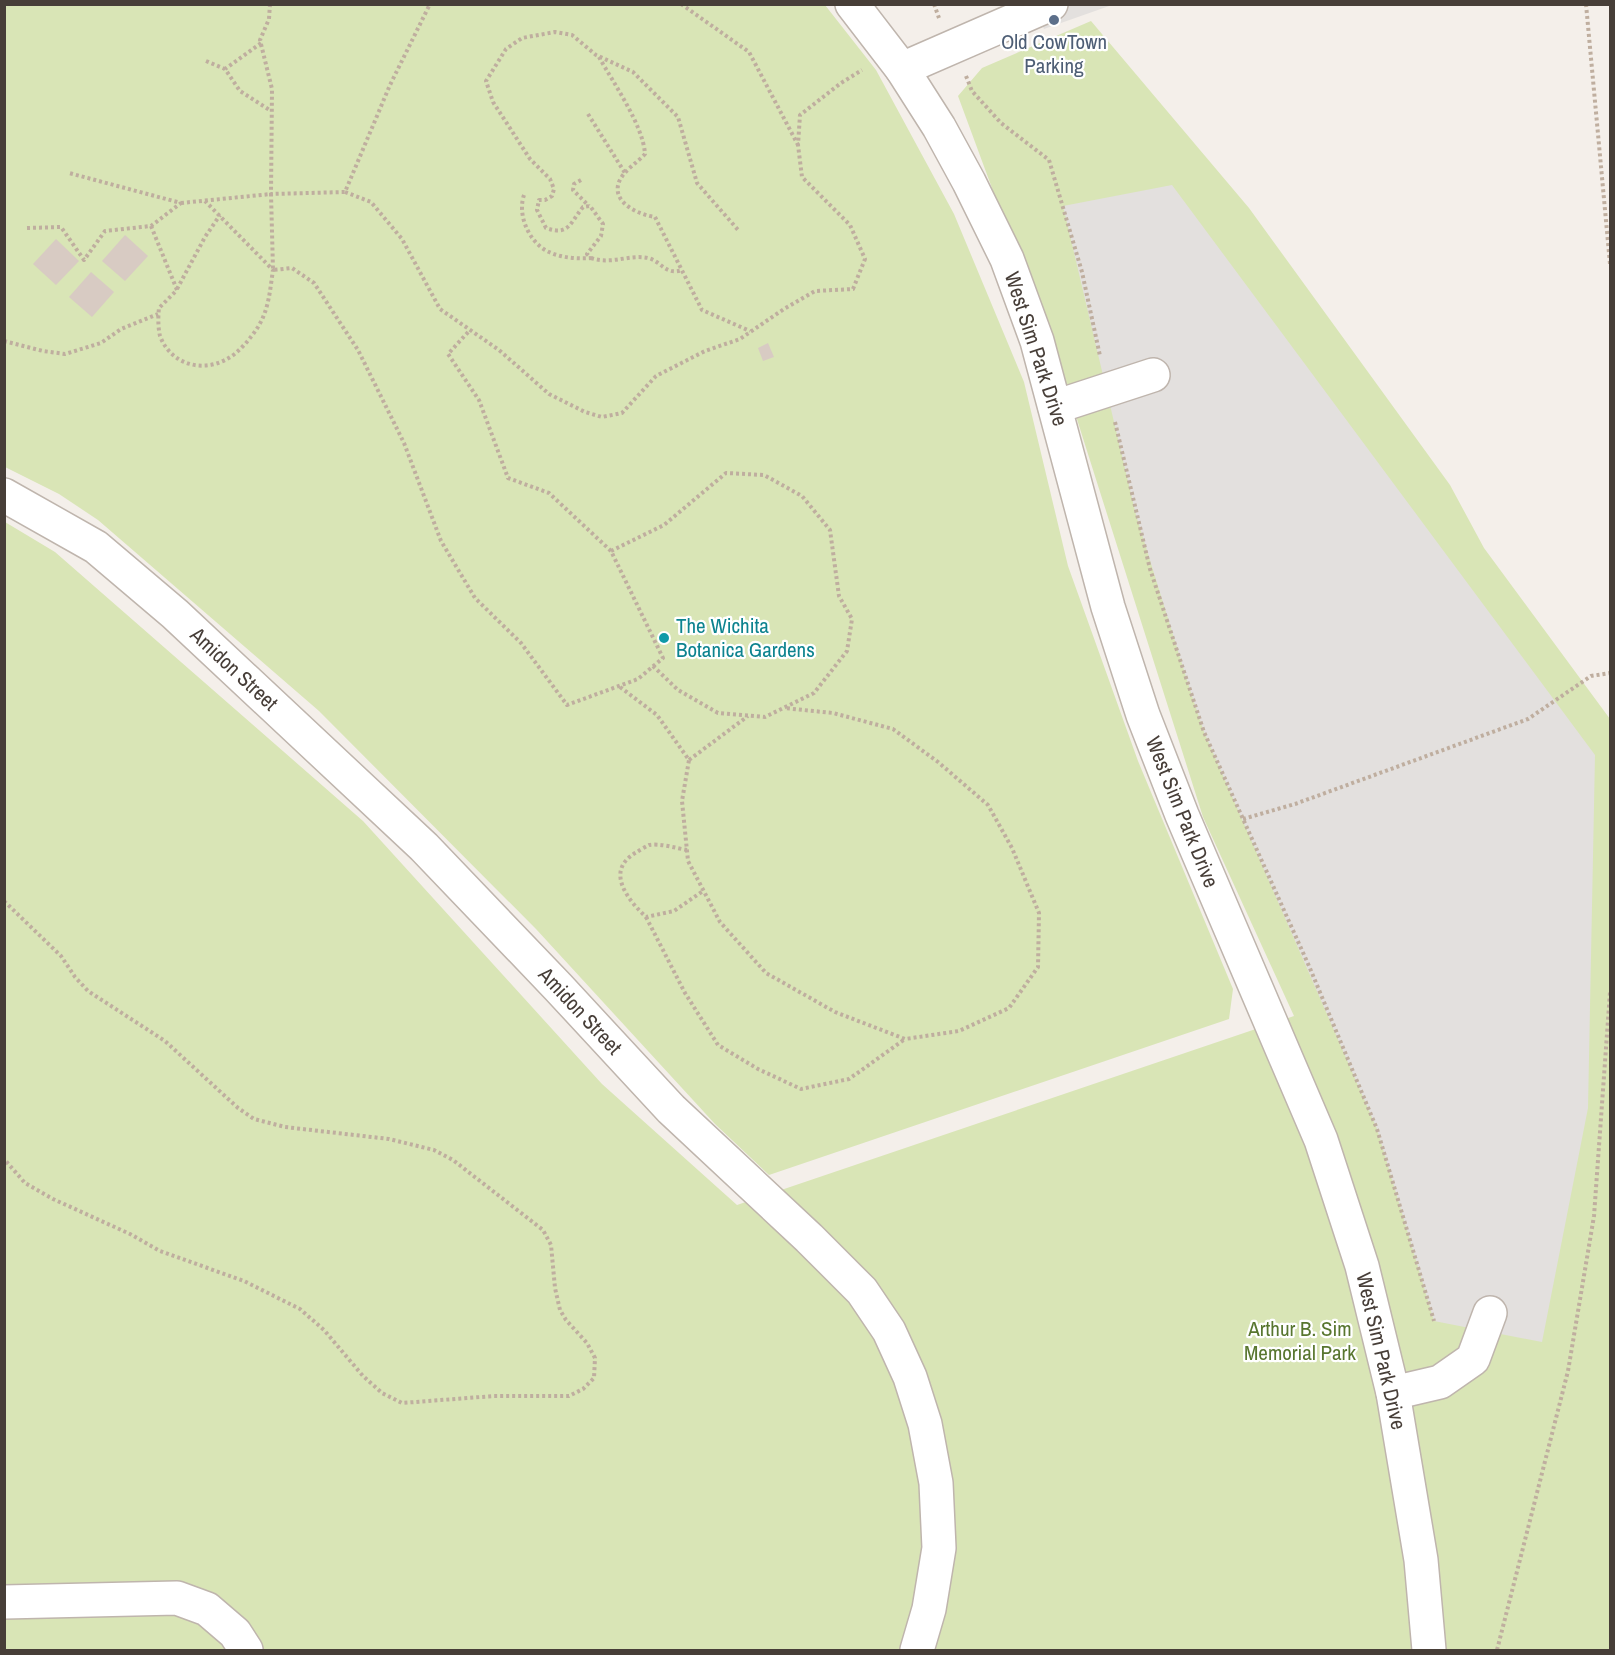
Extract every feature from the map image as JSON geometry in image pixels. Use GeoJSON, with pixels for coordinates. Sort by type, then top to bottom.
{"type":"FeatureCollection","features":[{"type":"Feature","properties":{"kind":"street","name":"West Sim Park Drive"},"geometry":{"type":"LineString","coordinates":[[852,4],[902,69],[944,136],[1007,259],[1037,341],[1108,607],[1143,715],[1182,815],[1321,1140],[1362,1266],[1393,1393],[1422,1560],[1429,1650]]}},
{"type":"Feature","properties":{"kind":"street"},"geometry":{"type":"LineString","coordinates":[[902,69],[1051,4]]}},
{"type":"Feature","properties":{"kind":"street"},"geometry":{"type":"LineString","coordinates":[[1055,407],[1154,375]]}},
{"type":"Feature","properties":{"kind":"street","name":"Amidon Street"},"geometry":{"type":"LineString","coordinates":[[4,495],[96,547],[175,614],[424,847],[671,1109],[809,1238],[862,1291],[889,1331],[909,1377],[925,1424],[936,1483],[939,1548],[929,1609],[917,1650]]}},
{"type":"Feature","properties":{"kind":"street"},"geometry":{"type":"LineString","coordinates":[[1393,1393],[1440,1382],[1473,1359],[1490,1313]]}},
{"type":"Feature","properties":{"kind":"street"},"geometry":{"type":"LineString","coordinates":[[4,1602],[177,1598],[207,1610],[236,1634],[246,1650]]}},
{"type":"Feature","properties":{"kind":"path"},"geometry":{"type":"LineString","coordinates":[[220,215],[205,237],[177,290],[159,308],[160,335],[170,352],[183,363],[196,366],[210,365],[225,360],[239,350],[258,327],[268,308],[273,270],[272,89],[260,39],[270,19],[270,4]]}},
{"type":"Feature","properties":{"kind":"path"},"geometry":{"type":"LineString","coordinates":[[345,192],[390,85],[430,4]]}},
{"type":"Feature","properties":{"kind":"path"},"geometry":{"type":"LineString","coordinates":[[681,4],[748,52],[798,145]]}},
{"type":"Feature","properties":{"kind":"path"},"geometry":{"type":"LineString","coordinates":[[934,4],[972,91],[1000,123],[1049,160],[1082,272],[1150,569],[1204,732],[1309,966],[1377,1129],[1434,1321]]}},
{"type":"Feature","properties":{"kind":"path"},"geometry":{"type":"LineString","coordinates":[[1586,4],[1611,264]]}},
{"type":"Feature","properties":{"kind":"path"},"geometry":{"type":"LineString","coordinates":[[590,206],[583,207],[566,229],[558,232],[546,228],[537,210],[539,200],[545,200],[552,195],[554,189],[550,179],[530,159],[493,102],[486,81],[506,49],[522,38],[555,32],[572,35],[599,56],[633,72],[678,117],[697,183],[739,231]]}},
{"type":"Feature","properties":{"kind":"path"},"geometry":{"type":"LineString","coordinates":[[225,69],[261,43]]}},
{"type":"Feature","properties":{"kind":"path"},"geometry":{"type":"LineString","coordinates":[[599,56],[644,143],[645,154],[619,181],[617,189],[622,201],[635,211],[655,217],[702,310],[751,332]]}},
{"type":"Feature","properties":{"kind":"path"},"geometry":{"type":"LineString","coordinates":[[206,61],[225,69],[240,91],[271,111]]}},
{"type":"Feature","properties":{"kind":"path"},"geometry":{"type":"LineString","coordinates":[[69,173],[181,203],[271,194],[345,192],[371,202],[402,240],[440,309],[500,350],[549,394],[585,412],[602,417],[622,413],[657,376],[705,351],[741,339],[815,291],[853,289],[865,260],[850,225],[802,177],[798,145],[800,115],[841,83],[864,69]]}},
{"type":"Feature","properties":{"kind":"path"},"geometry":{"type":"LineString","coordinates":[[588,114],[625,173]]}},
{"type":"Feature","properties":{"kind":"path"},"geometry":{"type":"LineString","coordinates":[[581,180],[574,184],[573,190],[590,206],[603,224],[601,236],[587,254],[591,258]]}},
{"type":"Feature","properties":{"kind":"path"},"geometry":{"type":"LineString","coordinates":[[524,195],[521,202],[522,219],[528,231],[548,252],[573,259],[591,258],[603,262],[636,257],[650,258],[665,269],[676,273],[682,270]]}},
{"type":"Feature","properties":{"kind":"path"},"geometry":{"type":"LineString","coordinates":[[205,201],[273,270]]}},
{"type":"Feature","properties":{"kind":"path"},"geometry":{"type":"LineString","coordinates":[[27,228],[61,228],[84,260],[105,231],[151,226],[181,203]]}},
{"type":"Feature","properties":{"kind":"path"},"geometry":{"type":"LineString","coordinates":[[151,226],[177,290]]}},
{"type":"Feature","properties":{"kind":"path"},"geometry":{"type":"LineString","coordinates":[[273,270],[292,268],[314,283],[358,350],[404,443],[441,541],[475,598],[521,643],[567,705],[638,679],[663,658],[611,551],[549,493],[508,478],[479,400],[448,354],[470,330]]}},
{"type":"Feature","properties":{"kind":"path"},"geometry":{"type":"LineString","coordinates":[[4,341],[65,354],[101,343],[121,329],[159,314]]}},
{"type":"Feature","properties":{"kind":"path"},"geometry":{"type":"LineString","coordinates":[[611,551],[664,525],[726,473],[764,475],[802,496],[830,530],[839,596],[852,619],[847,651],[814,693],[765,717],[717,713],[678,690],[653,666]]}},
{"type":"Feature","properties":{"kind":"path"},"geometry":{"type":"LineString","coordinates":[[1243,819],[1295,804],[1528,718],[1591,676],[1611,673]]}},
{"type":"Feature","properties":{"kind":"path"},"geometry":{"type":"LineString","coordinates":[[619,687],[657,715],[689,760]]}},
{"type":"Feature","properties":{"kind":"path"},"geometry":{"type":"LineString","coordinates":[[687,850],[650,845],[628,857],[621,867],[621,885],[632,904],[646,917],[685,993],[718,1044],[758,1070],[801,1089],[849,1079],[905,1039],[959,1031],[1009,1008],[1038,967],[1039,914],[1012,848],[988,805],[938,762],[893,729],[833,713],[784,708]]}},
{"type":"Feature","properties":{"kind":"path"},"geometry":{"type":"LineString","coordinates":[[748,716],[689,760],[682,801],[688,861],[720,922],[766,973],[834,1012],[905,1039]]}},
{"type":"Feature","properties":{"kind":"path"},"geometry":{"type":"LineString","coordinates":[[646,917],[674,910],[703,891]]}},
{"type":"Feature","properties":{"kind":"path"},"geometry":{"type":"LineString","coordinates":[[4,901],[61,956],[88,991],[165,1041],[238,1108],[254,1119],[285,1127],[389,1139],[434,1150],[453,1160],[543,1230],[551,1245],[555,1288],[560,1310],[596,1358],[594,1378],[583,1389],[569,1396],[494,1396],[402,1403],[382,1393],[363,1376],[324,1330],[300,1309],[244,1281],[160,1251],[130,1234],[53,1199],[25,1183],[4,1160]]}},
{"type":"Feature","properties":{"kind":"path"},"geometry":{"type":"LineString","coordinates":[[1497,1650],[1570,1360],[1594,1216],[1611,992]]}},
{"type":"Feature","properties":{"kind":"green space","name":"The Wichita Botanica Gardens"},"geometry":{"type":"Polygon","coordinates":[[[4,5],[825,5],[876,70],[954,214],[1024,382],[1068,566],[1138,761],[1233,989],[1229,1019],[769,1175],[715,1124],[536,929],[319,711],[98,520],[59,494],[5,467],[4,5]]]}},
{"type":"Feature","properties":{"kind":"green space","name":"Arthur B. Sim Memorial Park"},"geometry":{"type":"Polygon","coordinates":[[[1091,21],[1249,208],[1450,485],[1484,548],[1610,719],[1610,1650],[5,1650],[5,522],[55,552],[363,821],[602,1084],[737,1205],[1294,1016],[1203,817],[1075,413],[958,96],[982,68],[1091,21]]]}},
{"type":"Feature","properties":{"kind":"shaded area","name":"Old CowTown Parking"},"geometry":{"type":"Polygon","coordinates":[[[1033,5],[1112,5],[1044,29],[1033,5]]]}},
{"type":"Feature","properties":{"kind":"shaded area"},"geometry":{"type":"Polygon","coordinates":[[[1172,185],[1595,755],[1588,1108],[1542,1342],[1434,1321],[1377,1129],[1204,732],[1191,693],[1136,515],[1063,206],[1172,185]]]}},
{"type":"Feature","properties":{"kind":"building"},"geometry":{"type":"Polygon","coordinates":[[[125,235],[148,256],[125,281],[102,261],[125,235]]]}},
{"type":"Feature","properties":{"kind":"building"},"geometry":{"type":"Polygon","coordinates":[[[56,239],[79,261],[56,285],[33,264],[56,239]]]}},
{"type":"Feature","properties":{"kind":"building"},"geometry":{"type":"Polygon","coordinates":[[[91,272],[114,292],[92,317],[69,297],[91,272]]]}},
{"type":"Feature","properties":{"kind":"building"},"geometry":{"type":"Polygon","coordinates":[[[768,343],[774,357],[763,361],[758,348],[768,343]]]}},
{"type":"Feature","properties":{"kind":"place","name":"Old CowTown Parking"},"geometry":{"type":"Point","coordinates":[1054,20]}},
{"type":"Feature","properties":{"kind":"place","name":"The Wichita Botanica Gardens"},"geometry":{"type":"Point","coordinates":[664,638]}}]}
